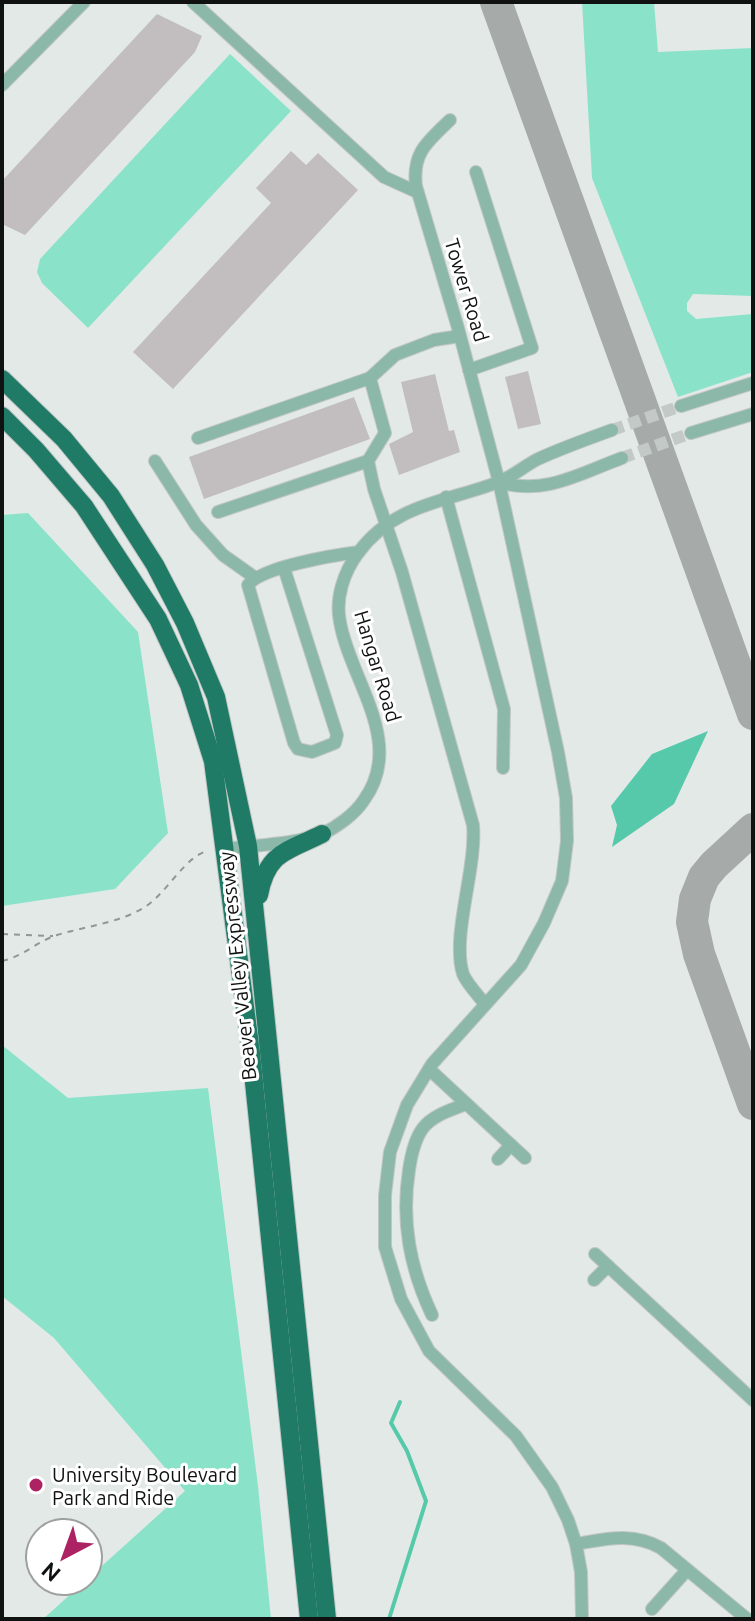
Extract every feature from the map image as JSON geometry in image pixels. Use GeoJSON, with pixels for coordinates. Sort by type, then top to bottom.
{"type":"FeatureCollection","features":[{"type":"Feature","properties":{"kind":"highway","name":"Beaver Valley Expressway"},"geometry":{"type":"LineString","coordinates":[[2,379],[50,424],[99,480],[140,541],[179,611],[216,697],[248,846],[327,1619]]}},
{"type":"Feature","properties":{"kind":"highway","name":"Beaver Valley Expressway"},"geometry":{"type":"LineString","coordinates":[[2,416],[84,506],[158,619],[189,685],[213,761],[251,1053],[309,1619]]}},
{"type":"Feature","properties":{"kind":"highway"},"geometry":{"type":"LineString","coordinates":[[256,914],[262,876],[269,864],[280,855],[322,834]]}},
{"type":"Feature","properties":{"kind":"street"},"geometry":{"type":"LineString","coordinates":[[2,85],[84,2]]}},
{"type":"Feature","properties":{"kind":"street"},"geometry":{"type":"LineString","coordinates":[[193,2],[384,177],[417,192]]}},
{"type":"Feature","properties":{"kind":"street","name":"Tower Road"},"geometry":{"type":"LineString","coordinates":[[450,120],[423,148],[415,169],[417,192],[499,482],[558,752],[566,798],[567,841],[562,881],[521,965],[429,1069],[407,1105],[390,1152],[385,1195],[385,1247],[401,1299],[429,1351],[516,1436],[545,1474],[564,1510],[576,1544],[581,1572],[582,1619]]}},
{"type":"Feature","properties":{"kind":"street"},"geometry":{"type":"LineString","coordinates":[[469,370],[532,348],[476,172]]}},
{"type":"Feature","properties":{"kind":"street"},"geometry":{"type":"LineString","coordinates":[[198,438],[370,378],[395,355],[434,340],[460,336]]}},
{"type":"Feature","properties":{"kind":"street"},"geometry":{"type":"LineString","coordinates":[[218,512],[368,461],[385,433],[370,378]]}},
{"type":"Feature","properties":{"kind":"street"},"geometry":{"type":"LineString","coordinates":[[681,406],[753,383]]}},
{"type":"Feature","properties":{"kind":"street"},"geometry":{"type":"LineString","coordinates":[[691,433],[753,414]]}},
{"type":"Feature","properties":{"kind":"street","name":"Hangar Road"},"geometry":{"type":"LineString","coordinates":[[226,849],[322,834],[363,802],[376,779],[380,760],[374,719],[340,621],[341,587],[359,552],[385,526],[408,512],[499,482],[540,458],[612,430]]}},
{"type":"Feature","properties":{"kind":"street","name":"Hangar Road"},"geometry":{"type":"LineString","coordinates":[[499,482],[521,489],[547,486],[622,458]]}},
{"type":"Feature","properties":{"kind":"street"},"geometry":{"type":"LineString","coordinates":[[155,461],[196,525],[223,555],[254,577]]}},
{"type":"Feature","properties":{"kind":"street"},"geometry":{"type":"LineString","coordinates":[[368,461],[473,825],[475,844],[460,954],[464,976],[485,1004]]}},
{"type":"Feature","properties":{"kind":"street"},"geometry":{"type":"LineString","coordinates":[[446,497],[504,709],[503,768]]}},
{"type":"Feature","properties":{"kind":"street"},"geometry":{"type":"LineString","coordinates":[[284,568],[337,735],[335,743],[312,752],[298,749],[294,743],[248,585],[254,577],[284,568],[330,555],[359,552]]}},
{"type":"Feature","properties":{"kind":"street"},"geometry":{"type":"LineString","coordinates":[[429,1069],[525,1158]]}},
{"type":"Feature","properties":{"kind":"street"},"geometry":{"type":"LineString","coordinates":[[432,1315],[416,1278],[407,1234],[406,1189],[410,1163],[415,1142],[425,1126],[444,1112],[466,1104]]}},
{"type":"Feature","properties":{"kind":"street"},"geometry":{"type":"LineString","coordinates":[[498,1159],[511,1145]]}},
{"type":"Feature","properties":{"kind":"street"},"geometry":{"type":"LineString","coordinates":[[595,1254],[753,1400]]}},
{"type":"Feature","properties":{"kind":"street"},"geometry":{"type":"LineString","coordinates":[[594,1280],[608,1266]]}},
{"type":"Feature","properties":{"kind":"street"},"geometry":{"type":"LineString","coordinates":[[425,1300],[441,1296]]}},
{"type":"Feature","properties":{"kind":"street"},"geometry":{"type":"LineString","coordinates":[[576,1544],[635,1538],[661,1548],[747,1619]]}},
{"type":"Feature","properties":{"kind":"street"},"geometry":{"type":"LineString","coordinates":[[652,1609],[687,1570]]}},
{"type":"Feature","properties":{"kind":"path"},"geometry":{"type":"LineString","coordinates":[[2,961],[54,936],[139,911],[165,891],[198,854],[226,849]]}},
{"type":"Feature","properties":{"kind":"path"},"geometry":{"type":"LineString","coordinates":[[2,934],[54,936]]}},
{"type":"Feature","properties":{"kind":"shaded area"},"geometry":{"type":"Polygon","coordinates":[[[582,2],[654,2],[658,52],[753,48],[753,296],[693,294],[687,303],[687,311],[696,319],[753,314],[753,372],[678,397],[592,178],[582,2]]]}},
{"type":"Feature","properties":{"kind":"shaded area"},"geometry":{"type":"Polygon","coordinates":[[[230,54],[291,111],[88,328],[42,283],[37,272],[40,259],[230,54]]]}},
{"type":"Feature","properties":{"kind":"shaded area"},"geometry":{"type":"Polygon","coordinates":[[[28,513],[138,632],[168,833],[115,889],[2,906],[2,515],[28,513]]]}},
{"type":"Feature","properties":{"kind":"shaded area"},"geometry":{"type":"Polygon","coordinates":[[[708,731],[674,804],[612,847],[617,825],[611,806],[652,754],[708,731]]]}},
{"type":"Feature","properties":{"kind":"shaded area"},"geometry":{"type":"Polygon","coordinates":[[[2,1045],[68,1098],[208,1088],[258,1486],[271,1619],[43,1619],[67,1597],[104,1597],[104,1564],[185,1491],[54,1338],[2,1296],[2,1045]]]}},
{"type":"Feature","properties":{"kind":"building"},"geometry":{"type":"Polygon","coordinates":[[[157,14],[202,36],[195,52],[25,235],[2,224],[2,181],[157,14]]]}},
{"type":"Feature","properties":{"kind":"building"},"geometry":{"type":"Polygon","coordinates":[[[291,151],[306,165],[318,153],[358,190],[173,389],[133,352],[271,203],[256,188],[291,151]]]}},
{"type":"Feature","properties":{"kind":"building"},"geometry":{"type":"Polygon","coordinates":[[[528,371],[541,424],[518,429],[505,377],[528,371]]]}},
{"type":"Feature","properties":{"kind":"building"},"geometry":{"type":"Polygon","coordinates":[[[435,374],[449,431],[454,430],[460,452],[399,475],[389,444],[413,432],[401,382],[435,374]]]}},
{"type":"Feature","properties":{"kind":"building"},"geometry":{"type":"Polygon","coordinates":[[[354,397],[370,439],[204,499],[189,457],[354,397]]]}},
{"type":"Feature","properties":{"kind":"waterway"},"geometry":{"type":"LineString","coordinates":[[389,1619],[426,1501],[407,1451],[391,1423],[400,1402]]}},
{"type":"Feature","properties":{"kind":"taxiway"},"geometry":{"type":"LineString","coordinates":[[496,2],[753,714]]}},
{"type":"Feature","properties":{"kind":"taxiway"},"geometry":{"type":"LineString","coordinates":[[753,829],[704,877],[695,899],[692,922],[699,954],[753,1104]]}},
{"type":"Feature","properties":{"kind":"tunnel"},"geometry":{"type":"LineString","coordinates":[[612,430],[681,406]]}},
{"type":"Feature","properties":{"kind":"tunnel"},"geometry":{"type":"LineString","coordinates":[[622,458],[691,433]]}},
{"type":"Feature","properties":{"kind":"place","name":"University Boulevard Park and Ride"},"geometry":{"type":"Point","coordinates":[36,1485]}}]}
